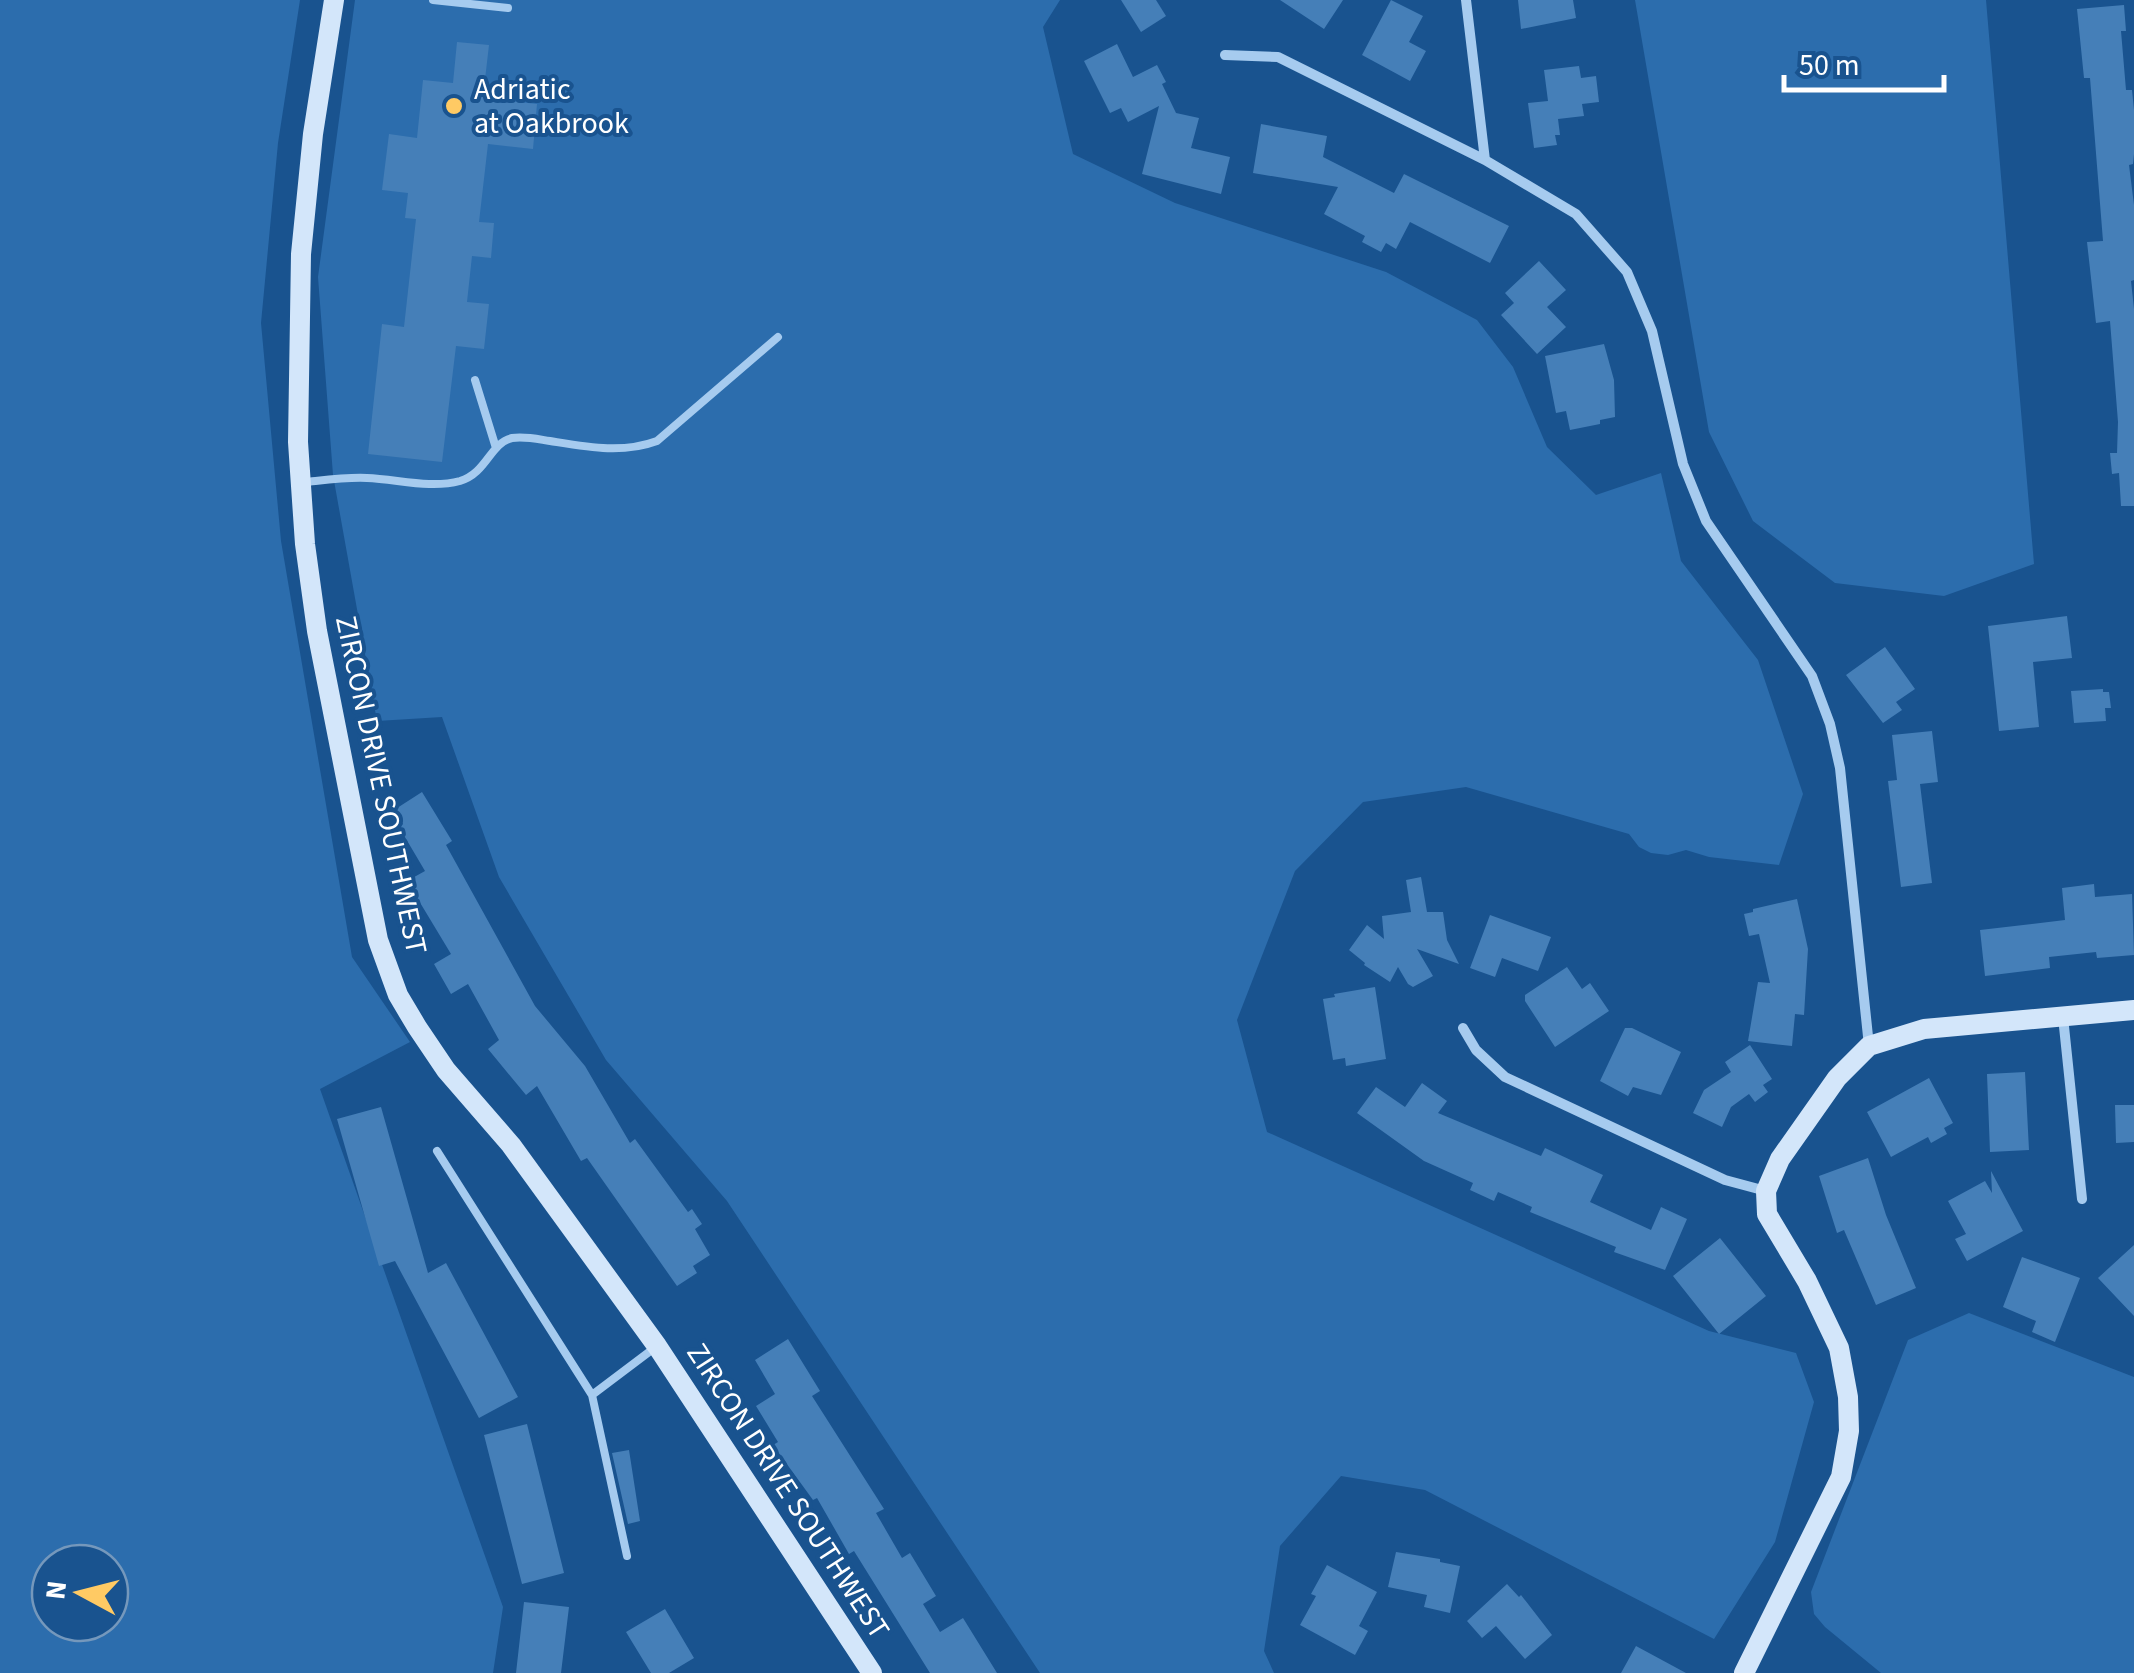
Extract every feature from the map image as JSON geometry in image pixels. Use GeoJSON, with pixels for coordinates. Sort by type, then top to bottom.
{"type":"FeatureCollection","features":[{"type":"Feature","properties":{"kind":"street","name":"ZIRCON DRIVE SOUTHWEST"},"geometry":{"type":"LineString","coordinates":[[334,0],[313,134],[300,254],[300,482],[317,631],[360,859],[391,981],[446,1070],[511,1145],[656,1346],[872,1673]]}},
{"type":"Feature","properties":{"kind":"street"},"geometry":{"type":"LineString","coordinates":[[1466,0],[1485,160]]}},
{"type":"Feature","properties":{"kind":"street"},"geometry":{"type":"LineString","coordinates":[[1226,55],[1278,57],[1485,160],[1576,214],[1628,272],[1652,331],[1683,464],[1706,520],[1812,676],[1830,724],[1840,768],[1870,1046]]}},
{"type":"Feature","properties":{"kind":"street"},"geometry":{"type":"LineString","coordinates":[[1744,1673],[1841,1477],[1849,1431],[1839,1348],[1807,1281],[1767,1214],[1766,1191],[1780,1159],[1837,1078],[1870,1046],[1924,1030],[2134,1010]]}},
{"type":"Feature","properties":{"kind":"street"},"geometry":{"type":"LineString","coordinates":[[2063,1016],[2082,1199]]}},
{"type":"Feature","properties":{"kind":"street"},"geometry":{"type":"LineString","coordinates":[[1464,1028],[1476,1050],[1504,1077],[1725,1180],[1766,1191]]}},
{"type":"Feature","properties":{"kind":"lane"},"geometry":{"type":"LineString","coordinates":[[434,0],[508,8]]}},
{"type":"Feature","properties":{"kind":"lane"},"geometry":{"type":"LineString","coordinates":[[300,482],[364,477],[446,484],[468,478],[507,439],[528,437],[612,450],[640,447],[657,440],[778,337]]}},
{"type":"Feature","properties":{"kind":"lane"},"geometry":{"type":"LineString","coordinates":[[475,380],[496,448]]}},
{"type":"Feature","properties":{"kind":"lane"},"geometry":{"type":"LineString","coordinates":[[438,1151],[592,1395],[626,1556]]}},
{"type":"Feature","properties":{"kind":"lane"},"geometry":{"type":"LineString","coordinates":[[592,1395],[656,1346]]}},
{"type":"Feature","properties":{"kind":"shaded area"},"geometry":{"type":"Polygon","coordinates":[[[0,0],[300,0],[278,143],[261,323],[281,541],[352,957],[410,1042],[320,1089],[503,1607],[493,1673],[0,1673],[0,0]]]}},
{"type":"Feature","properties":{"kind":"shaded area"},"geometry":{"type":"Polygon","coordinates":[[[355,0],[1060,0],[1043,27],[1073,154],[1175,203],[1386,272],[1477,320],[1513,367],[1547,447],[1596,495],[1661,473],[1681,561],[1758,660],[1803,794],[1779,865],[1709,857],[1686,850],[1668,855],[1651,853],[1639,847],[1629,834],[1466,787],[1363,802],[1295,871],[1237,1020],[1267,1132],[1709,1331],[1796,1353],[1814,1402],[1775,1542],[1714,1639],[1425,1490],[1341,1476],[1280,1546],[1264,1651],[1274,1673],[1040,1673],[727,1201],[606,1060],[499,877],[442,717],[377,721],[333,475],[318,277],[355,0]]]}},
{"type":"Feature","properties":{"kind":"shaded area"},"geometry":{"type":"Polygon","coordinates":[[[1635,0],[1986,0],[2034,564],[1944,596],[1835,583],[1753,521],[1709,432],[1635,0]]]}},
{"type":"Feature","properties":{"kind":"shaded area"},"geometry":{"type":"Polygon","coordinates":[[[1969,1313],[2134,1377],[2134,1673],[1881,1673],[1814,1614],[1811,1592],[1908,1340],[1969,1313]]]}},
{"type":"Feature","properties":{"kind":"building"},"geometry":{"type":"Polygon","coordinates":[[[1121,0],[1156,0],[1166,16],[1141,32],[1121,0]]]}},
{"type":"Feature","properties":{"kind":"building"},"geometry":{"type":"Polygon","coordinates":[[[1280,0],[1343,0],[1324,29],[1280,0]]]}},
{"type":"Feature","properties":{"kind":"building"},"geometry":{"type":"Polygon","coordinates":[[[1391,0],[1423,16],[1409,42],[1426,51],[1410,81],[1362,55],[1391,0]]]}},
{"type":"Feature","properties":{"kind":"building"},"geometry":{"type":"Polygon","coordinates":[[[1518,0],[1573,0],[1576,18],[1521,29],[1518,0]]]}},
{"type":"Feature","properties":{"kind":"building"},"geometry":{"type":"Polygon","coordinates":[[[2124,5],[2126,31],[2121,31],[2126,90],[2132,90],[2134,110],[2134,154],[2133,164],[2129,165],[2134,205],[2134,506],[2121,506],[2119,473],[2112,474],[2110,453],[2117,453],[2118,422],[2110,321],[2096,323],[2087,242],[2103,241],[2090,78],[2084,78],[2077,9],[2124,5]]]}},
{"type":"Feature","properties":{"kind":"building"},"geometry":{"type":"Polygon","coordinates":[[[457,42],[489,45],[484,88],[495,89],[494,99],[537,104],[533,149],[488,144],[479,222],[494,223],[491,258],[472,256],[467,302],[489,304],[484,349],[456,346],[442,462],[368,454],[382,324],[404,327],[416,219],[405,218],[408,193],[382,190],[389,134],[417,138],[423,80],[453,83],[457,42]]]}},
{"type":"Feature","properties":{"kind":"building"},"geometry":{"type":"Polygon","coordinates":[[[1117,44],[1133,77],[1157,65],[1176,113],[1199,118],[1191,148],[1230,157],[1221,194],[1142,174],[1159,106],[1128,122],[1121,108],[1110,113],[1084,61],[1117,44]]]}},
{"type":"Feature","properties":{"kind":"building"},"geometry":{"type":"Polygon","coordinates":[[[1579,66],[1581,78],[1596,76],[1599,102],[1582,104],[1584,116],[1558,119],[1557,145],[1534,148],[1528,103],[1548,101],[1544,70],[1579,66]]]}},
{"type":"Feature","properties":{"kind":"building"},"geometry":{"type":"Polygon","coordinates":[[[1261,124],[1327,136],[1323,157],[1394,193],[1404,174],[1509,226],[1490,263],[1410,222],[1396,249],[1386,243],[1381,252],[1362,242],[1365,236],[1324,214],[1338,187],[1253,173],[1261,124]]]}},
{"type":"Feature","properties":{"kind":"building"},"geometry":{"type":"Polygon","coordinates":[[[1539,261],[1566,290],[1547,307],[1566,327],[1537,354],[1501,315],[1514,303],[1505,293],[1539,261]]]}},
{"type":"Feature","properties":{"kind":"building"},"geometry":{"type":"Polygon","coordinates":[[[1604,344],[1614,380],[1615,417],[1570,430],[1566,411],[1556,413],[1545,356],[1604,344]]]}},
{"type":"Feature","properties":{"kind":"building"},"geometry":{"type":"Polygon","coordinates":[[[2067,616],[2072,658],[2033,662],[2039,727],[1999,731],[1988,626],[2067,616]]]}},
{"type":"Feature","properties":{"kind":"building"},"geometry":{"type":"Polygon","coordinates":[[[1885,647],[1915,689],[1896,702],[1902,710],[1883,723],[1846,675],[1885,647]]]}},
{"type":"Feature","properties":{"kind":"building"},"geometry":{"type":"Polygon","coordinates":[[[2071,691],[2109,692],[2111,708],[2105,708],[2106,721],[2074,723],[2071,691]]]}},
{"type":"Feature","properties":{"kind":"building"},"geometry":{"type":"Polygon","coordinates":[[[1932,731],[1938,782],[1920,784],[1932,883],[1901,887],[1888,781],[1897,780],[1892,735],[1932,731]]]}},
{"type":"Feature","properties":{"kind":"building"},"geometry":{"type":"Polygon","coordinates":[[[422,792],[452,841],[446,845],[535,1006],[585,1066],[630,1143],[635,1139],[688,1212],[692,1209],[702,1224],[695,1229],[710,1255],[693,1266],[697,1273],[677,1286],[587,1158],[581,1161],[537,1086],[526,1095],[488,1049],[499,1040],[468,984],[451,994],[434,964],[451,954],[407,881],[425,871],[399,827],[403,824],[394,810],[422,792]]]}},
{"type":"Feature","properties":{"kind":"building"},"geometry":{"type":"Polygon","coordinates":[[[1421,877],[1427,912],[1443,912],[1447,940],[1459,964],[1417,949],[1433,976],[1413,987],[1398,967],[1390,982],[1349,950],[1367,925],[1384,939],[1382,916],[1411,912],[1406,880],[1421,877]]]}},
{"type":"Feature","properties":{"kind":"building"},"geometry":{"type":"Polygon","coordinates":[[[2094,884],[2095,897],[2132,894],[2134,955],[2097,958],[2096,952],[2049,957],[2050,968],[1985,976],[1980,930],[2065,920],[2062,888],[2094,884]]]}},
{"type":"Feature","properties":{"kind":"building"},"geometry":{"type":"Polygon","coordinates":[[[1797,899],[1808,949],[1804,1015],[1795,1014],[1792,1046],[1748,1041],[1758,982],[1770,983],[1759,934],[1749,936],[1744,914],[1797,899]]]}},
{"type":"Feature","properties":{"kind":"building"},"geometry":{"type":"Polygon","coordinates":[[[1490,915],[1551,937],[1538,971],[1502,958],[1495,977],[1470,968],[1490,915]]]}},
{"type":"Feature","properties":{"kind":"building"},"geometry":{"type":"Polygon","coordinates":[[[1567,967],[1582,989],[1590,983],[1609,1011],[1555,1047],[1525,995],[1567,967]]]}},
{"type":"Feature","properties":{"kind":"building"},"geometry":{"type":"Polygon","coordinates":[[[1375,987],[1386,1059],[1346,1066],[1345,1058],[1333,1060],[1323,999],[1375,987]]]}},
{"type":"Feature","properties":{"kind":"building"},"geometry":{"type":"Polygon","coordinates":[[[1625,1028],[1681,1052],[1661,1095],[1633,1087],[1628,1096],[1600,1081],[1625,1028]]]}},
{"type":"Feature","properties":{"kind":"building"},"geometry":{"type":"Polygon","coordinates":[[[1750,1045],[1772,1079],[1763,1085],[1768,1092],[1755,1102],[1749,1094],[1731,1107],[1722,1127],[1693,1113],[1704,1090],[1731,1072],[1725,1062],[1750,1045]]]}},
{"type":"Feature","properties":{"kind":"building"},"geometry":{"type":"Polygon","coordinates":[[[2025,1072],[2029,1150],[1990,1152],[1987,1074],[2025,1072]]]}},
{"type":"Feature","properties":{"kind":"building"},"geometry":{"type":"Polygon","coordinates":[[[1929,1078],[1953,1123],[1944,1128],[1947,1134],[1931,1143],[1928,1137],[1891,1157],[1867,1112],[1929,1078]]]}},
{"type":"Feature","properties":{"kind":"building"},"geometry":{"type":"Polygon","coordinates":[[[1422,1083],[1447,1101],[1438,1113],[1541,1156],[1545,1148],[1603,1175],[1590,1202],[1651,1230],[1661,1207],[1687,1219],[1665,1270],[1614,1252],[1616,1247],[1530,1212],[1532,1207],[1498,1192],[1494,1201],[1470,1190],[1473,1183],[1424,1161],[1357,1113],[1376,1087],[1405,1107],[1422,1083]]]}},
{"type":"Feature","properties":{"kind":"building"},"geometry":{"type":"Polygon","coordinates":[[[2115,1105],[2134,1105],[2134,1142],[2116,1143],[2115,1105]]]}},
{"type":"Feature","properties":{"kind":"building"},"geometry":{"type":"Polygon","coordinates":[[[381,1107],[428,1273],[446,1263],[518,1397],[479,1418],[395,1261],[379,1266],[337,1119],[381,1107]]]}},
{"type":"Feature","properties":{"kind":"building"},"geometry":{"type":"Polygon","coordinates":[[[1868,1158],[1916,1288],[1876,1305],[1844,1230],[1837,1233],[1819,1176],[1868,1158]]]}},
{"type":"Feature","properties":{"kind":"building"},"geometry":{"type":"Polygon","coordinates":[[[1991,1171],[2023,1231],[1967,1261],[1955,1239],[1966,1234],[1948,1201],[1985,1181],[1992,1193],[1991,1171]]]}},
{"type":"Feature","properties":{"kind":"building"},"geometry":{"type":"Polygon","coordinates":[[[1720,1238],[1766,1296],[1719,1334],[1673,1276],[1720,1238]]]}},
{"type":"Feature","properties":{"kind":"building"},"geometry":{"type":"Polygon","coordinates":[[[2134,1245],[2134,1316],[2098,1278],[2134,1245]]]}},
{"type":"Feature","properties":{"kind":"building"},"geometry":{"type":"Polygon","coordinates":[[[2022,1257],[2080,1278],[2055,1342],[2032,1332],[2036,1321],[2003,1307],[2022,1257]]]}},
{"type":"Feature","properties":{"kind":"building"},"geometry":{"type":"Polygon","coordinates":[[[788,1339],[820,1391],[812,1396],[884,1509],[876,1513],[902,1558],[910,1553],[936,1596],[923,1604],[940,1632],[963,1618],[997,1673],[930,1673],[854,1551],[849,1554],[817,1498],[813,1500],[773,1445],[778,1442],[756,1406],[775,1394],[755,1360],[788,1339]]]}},
{"type":"Feature","properties":{"kind":"building"},"geometry":{"type":"Polygon","coordinates":[[[527,1424],[564,1573],[522,1584],[484,1435],[527,1424]]]}},
{"type":"Feature","properties":{"kind":"building"},"geometry":{"type":"Polygon","coordinates":[[[629,1450],[640,1521],[628,1524],[612,1453],[629,1450]]]}},
{"type":"Feature","properties":{"kind":"building"},"geometry":{"type":"Polygon","coordinates":[[[1396,1552],[1460,1566],[1450,1613],[1424,1607],[1427,1595],[1388,1587],[1396,1552]]]}},
{"type":"Feature","properties":{"kind":"building"},"geometry":{"type":"Polygon","coordinates":[[[1327,1565],[1377,1592],[1359,1626],[1368,1631],[1355,1655],[1300,1625],[1327,1565]]]}},
{"type":"Feature","properties":{"kind":"building"},"geometry":{"type":"Polygon","coordinates":[[[1507,1584],[1521,1595],[1552,1635],[1525,1659],[1496,1626],[1482,1638],[1467,1621],[1507,1584]]]}},
{"type":"Feature","properties":{"kind":"building"},"geometry":{"type":"Polygon","coordinates":[[[524,1602],[569,1607],[561,1673],[516,1673],[524,1602]]]}},
{"type":"Feature","properties":{"kind":"building"},"geometry":{"type":"Polygon","coordinates":[[[665,1609],[694,1658],[669,1673],[651,1673],[626,1632],[665,1609]]]}},
{"type":"Feature","properties":{"kind":"building"},"geometry":{"type":"Polygon","coordinates":[[[1636,1646],[1686,1673],[1621,1673],[1636,1646]]]}},
{"type":"Feature","properties":{"kind":"place","name":"Adriatic at Oakbrook"},"geometry":{"type":"Point","coordinates":[454,106]}}]}
